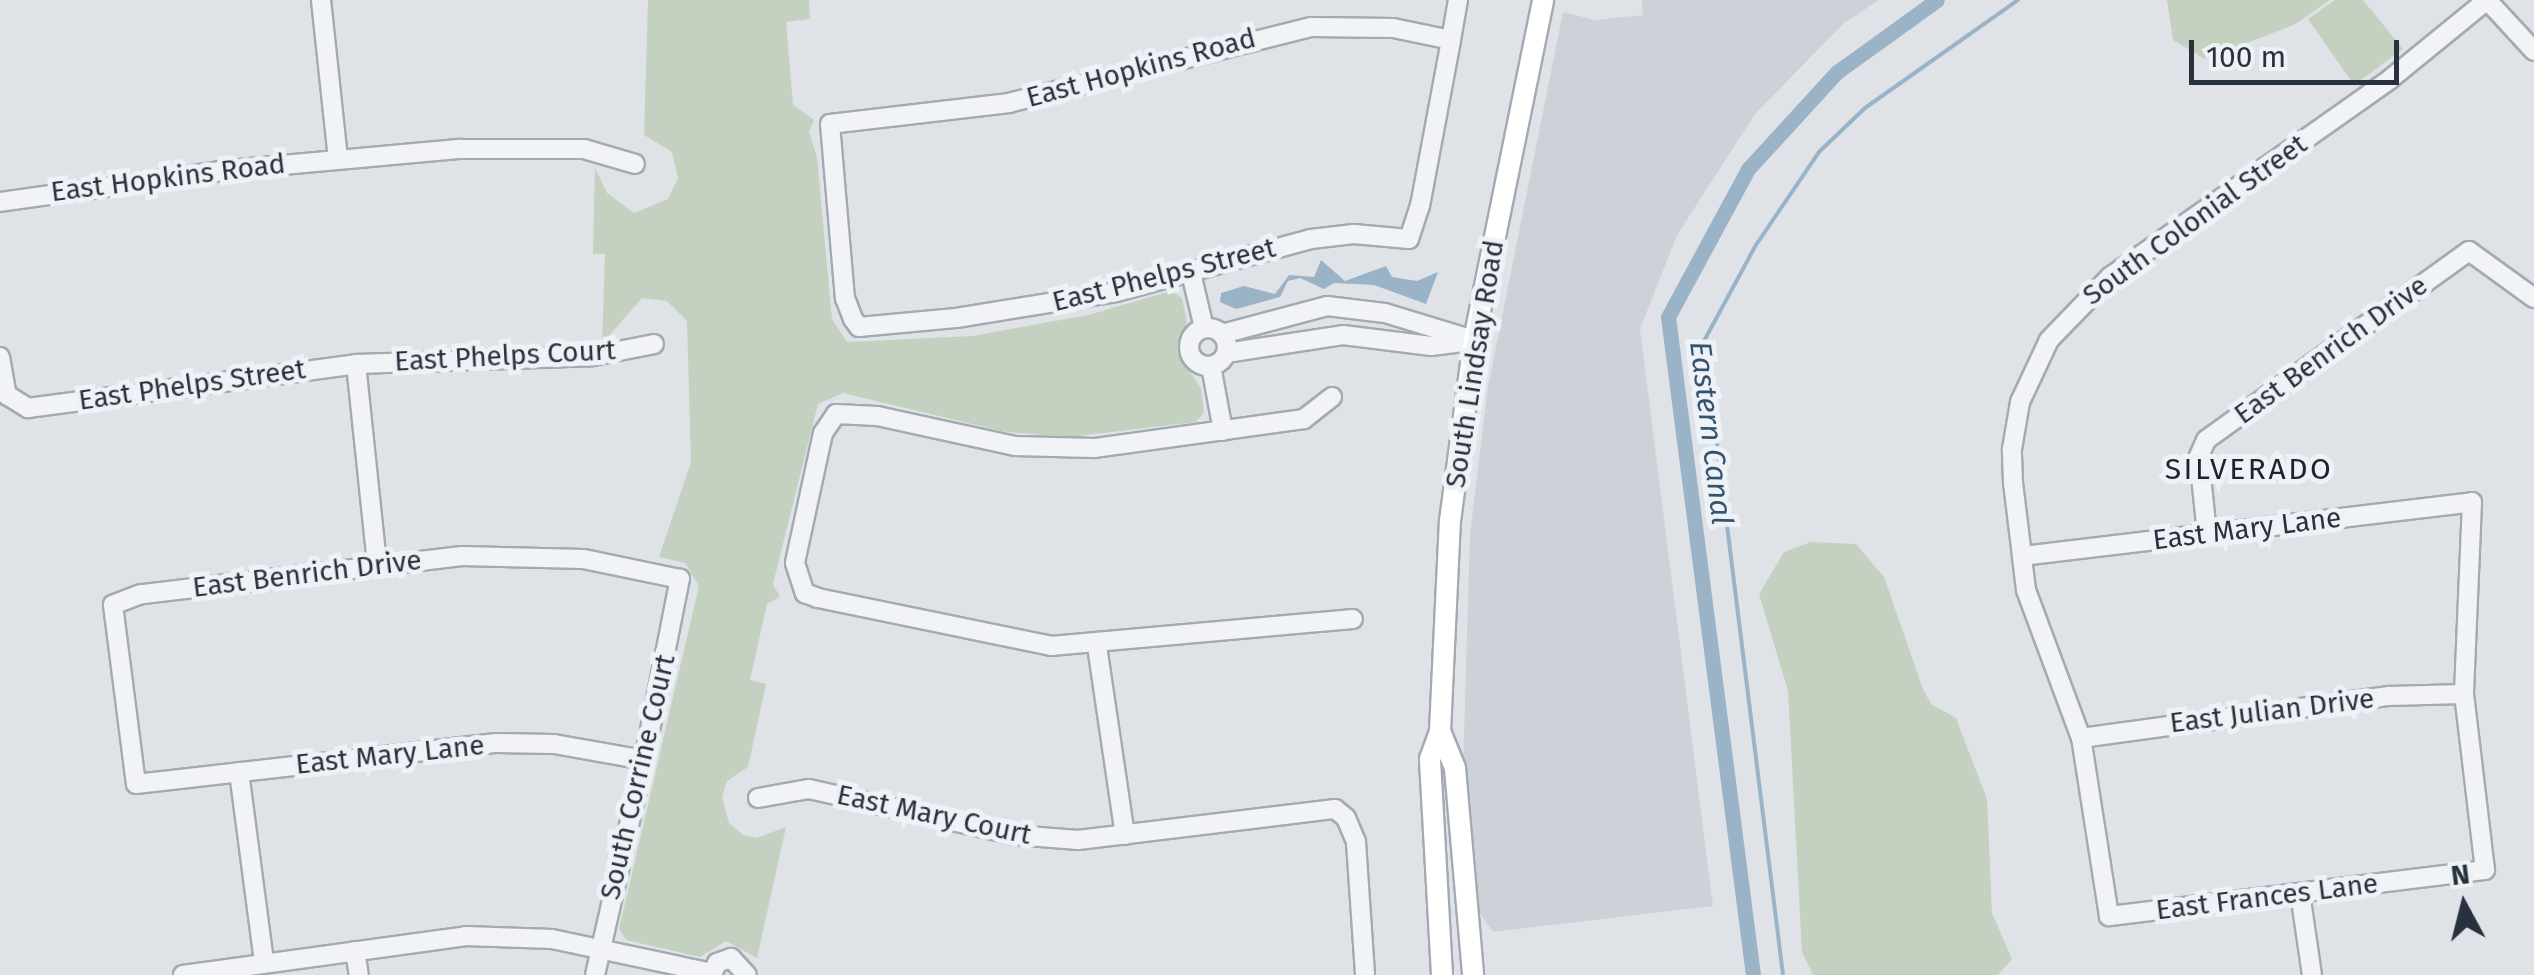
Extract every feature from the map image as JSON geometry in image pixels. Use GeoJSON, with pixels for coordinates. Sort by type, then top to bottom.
{"type":"FeatureCollection","features":[{"type":"Feature","properties":{"kind":"main road","name":"South Lindsay Road"},"geometry":{"type":"LineString","coordinates":[[1442,975],[1430,759],[1440,731],[1450,521],[1474,340],[1544,0]]}},
{"type":"Feature","properties":{"kind":"main road","name":"South Lindsay Road"},"geometry":{"type":"LineString","coordinates":[[1440,731],[1455,768],[1473,975]]}},
{"type":"Feature","properties":{"kind":"street"},"geometry":{"type":"LineString","coordinates":[[321,0],[338,158]]}},
{"type":"Feature","properties":{"kind":"street"},"geometry":{"type":"LineString","coordinates":[[1452,40],[1458,0]]}},
{"type":"Feature","properties":{"kind":"street"},"geometry":{"type":"LineString","coordinates":[[2487,0],[2534,51]]}},
{"type":"Feature","properties":{"kind":"street","name":"South Colonial Street"},"geometry":{"type":"LineString","coordinates":[[2108,916],[2081,738],[2036,620],[2022,556],[2012,466],[2020,402],[2064,320],[2110,277],[2390,80],[2487,0]]}},
{"type":"Feature","properties":{"kind":"street","name":"East Hopkins Road"},"geometry":{"type":"LineString","coordinates":[[858,328],[845,298],[830,124],[1009,102],[1311,27],[1393,28],[1452,40]]}},
{"type":"Feature","properties":{"kind":"street","name":"East Phelps Street"},"geometry":{"type":"LineString","coordinates":[[858,328],[1046,304],[1191,272],[1311,239],[1354,234],[1409,239],[1452,40]]}},
{"type":"Feature","properties":{"kind":"street","name":"East Hopkins Road"},"geometry":{"type":"LineString","coordinates":[[0,202],[338,158],[584,150],[634,164]]}},
{"type":"Feature","properties":{"kind":"street","name":"East Benrich Drive"},"geometry":{"type":"LineString","coordinates":[[2207,534],[2199,456],[2206,440],[2469,250],[2534,298]]}},
{"type":"Feature","properties":{"kind":"street"},"geometry":{"type":"LineString","coordinates":[[1191,272],[1204,328],[1224,343],[1343,336],[1432,346],[1474,340]]}},
{"type":"Feature","properties":{"kind":"street"},"geometry":{"type":"LineString","coordinates":[[1222,432],[1211,366],[1224,343],[1327,306],[1401,317],[1474,340]]}},
{"type":"Feature","properties":{"kind":"street"},"geometry":{"type":"LineString","coordinates":[[1204,328],[1194,334],[1190,350],[1200,364],[1211,366]]}},
{"type":"Feature","properties":{"kind":"street","name":"East Phelps Court"},"geometry":{"type":"LineString","coordinates":[[356,364],[593,356],[654,344]]}},
{"type":"Feature","properties":{"kind":"street","name":"East Phelps Street"},"geometry":{"type":"LineString","coordinates":[[0,356],[7,395],[28,408],[356,364]]}},
{"type":"Feature","properties":{"kind":"street"},"geometry":{"type":"LineString","coordinates":[[356,364],[377,564]]}},
{"type":"Feature","properties":{"kind":"street"},"geometry":{"type":"LineString","coordinates":[[1332,397],[1304,419],[1051,450],[836,414],[822,433],[797,580],[805,592],[856,607],[1014,641],[1097,646],[1353,619]]}},
{"type":"Feature","properties":{"kind":"street","name":"East Mary Lane"},"geometry":{"type":"LineString","coordinates":[[2022,556],[2472,502],[2464,694]]}},
{"type":"Feature","properties":{"kind":"street","name":"East Benrich Drive"},"geometry":{"type":"LineString","coordinates":[[136,784],[113,605],[141,594],[377,564],[531,555],[680,579]]}},
{"type":"Feature","properties":{"kind":"street","name":"South Corrine Court"},"geometry":{"type":"LineString","coordinates":[[594,975],[644,760],[680,579]]}},
{"type":"Feature","properties":{"kind":"street"},"geometry":{"type":"LineString","coordinates":[[1097,646],[1124,835]]}},
{"type":"Feature","properties":{"kind":"street","name":"East Julian Drive"},"geometry":{"type":"LineString","coordinates":[[2081,738],[2389,696],[2464,694]]}},
{"type":"Feature","properties":{"kind":"street","name":"East Frances Lane"},"geometry":{"type":"LineString","coordinates":[[2108,916],[2485,870],[2464,694]]}},
{"type":"Feature","properties":{"kind":"street","name":"East Mary Lane"},"geometry":{"type":"LineString","coordinates":[[136,784],[496,744],[554,744],[644,760]]}},
{"type":"Feature","properties":{"kind":"street"},"geometry":{"type":"LineString","coordinates":[[239,772],[264,963]]}},
{"type":"Feature","properties":{"kind":"street","name":"East Mary Court"},"geometry":{"type":"LineString","coordinates":[[758,798],[809,788],[1015,835],[1124,835],[1320,808],[1346,818],[1356,842],[1364,975]]}},
{"type":"Feature","properties":{"kind":"street"},"geometry":{"type":"LineString","coordinates":[[2300,893],[2312,975]]}},
{"type":"Feature","properties":{"kind":"street"},"geometry":{"type":"LineString","coordinates":[[183,975],[466,936],[599,947],[712,974],[731,958],[748,975]]}},
{"type":"Feature","properties":{"kind":"street"},"geometry":{"type":"LineString","coordinates":[[356,951],[359,975]]}},
{"type":"Feature","properties":{"kind":"shaded area"},"geometry":{"type":"Polygon","coordinates":[[[1642,0],[1879,0],[1843,24],[1755,114],[1677,235],[1640,329],[1713,906],[1493,932],[1474,905],[1463,768],[1470,535],[1488,387],[1563,12],[1595,20],[1643,15],[1642,0]]]}},
{"type":"Feature","properties":{"kind":"green space"},"geometry":{"type":"Polygon","coordinates":[[[648,0],[809,0],[810,19],[786,22],[793,105],[814,120],[809,132],[817,157],[832,319],[847,342],[972,336],[1088,315],[1171,291],[1182,298],[1187,322],[1177,353],[1201,388],[1204,412],[1196,422],[1069,437],[1005,432],[843,393],[818,404],[773,584],[780,597],[767,604],[750,680],[766,684],[748,767],[727,781],[722,797],[729,823],[743,835],[757,838],[786,827],[757,958],[726,941],[700,957],[626,940],[619,929],[699,586],[685,563],[659,557],[691,462],[687,321],[667,301],[642,298],[602,344],[605,254],[593,254],[595,168],[607,193],[634,213],[668,199],[678,178],[672,152],[644,135],[648,0]]]}},
{"type":"Feature","properties":{"kind":"green space"},"geometry":{"type":"Polygon","coordinates":[[[2167,0],[2330,0],[2294,25],[2205,59],[2173,40],[2167,0]]]}},
{"type":"Feature","properties":{"kind":"green space"},"geometry":{"type":"Polygon","coordinates":[[[2335,0],[2363,0],[2403,49],[2354,85],[2308,19],[2335,0]]]}},
{"type":"Feature","properties":{"kind":"green space"},"geometry":{"type":"Polygon","coordinates":[[[1811,542],[1856,544],[1884,577],[1923,689],[1931,704],[1956,718],[1987,799],[1992,913],[2012,959],[1998,975],[1813,975],[1802,952],[1788,691],[1759,594],[1784,552],[1811,542]]]}},
{"type":"Feature","properties":{"kind":"water"},"geometry":{"type":"Polygon","coordinates":[[[1321,260],[1345,281],[1386,266],[1392,277],[1417,281],[1438,272],[1426,304],[1374,285],[1334,283],[1324,289],[1300,278],[1288,281],[1280,297],[1236,309],[1220,302],[1221,293],[1244,286],[1275,294],[1289,275],[1314,277],[1321,260]]]}},
{"type":"Feature","properties":{"kind":"waterway","name":"Eastern Canal"},"geometry":{"type":"LineString","coordinates":[[1753,975],[1668,317],[1748,169],[1837,72],[1937,0]]}},
{"type":"Feature","properties":{"kind":"waterway"},"geometry":{"type":"LineString","coordinates":[[1783,975],[1704,341],[1756,245],[1819,152],[1865,108],[2018,0]]}},
{"type":"Feature","properties":{"kind":"district","name":"SILVERADO"},"geometry":{"type":"Point","coordinates":[2249,469]}}]}
